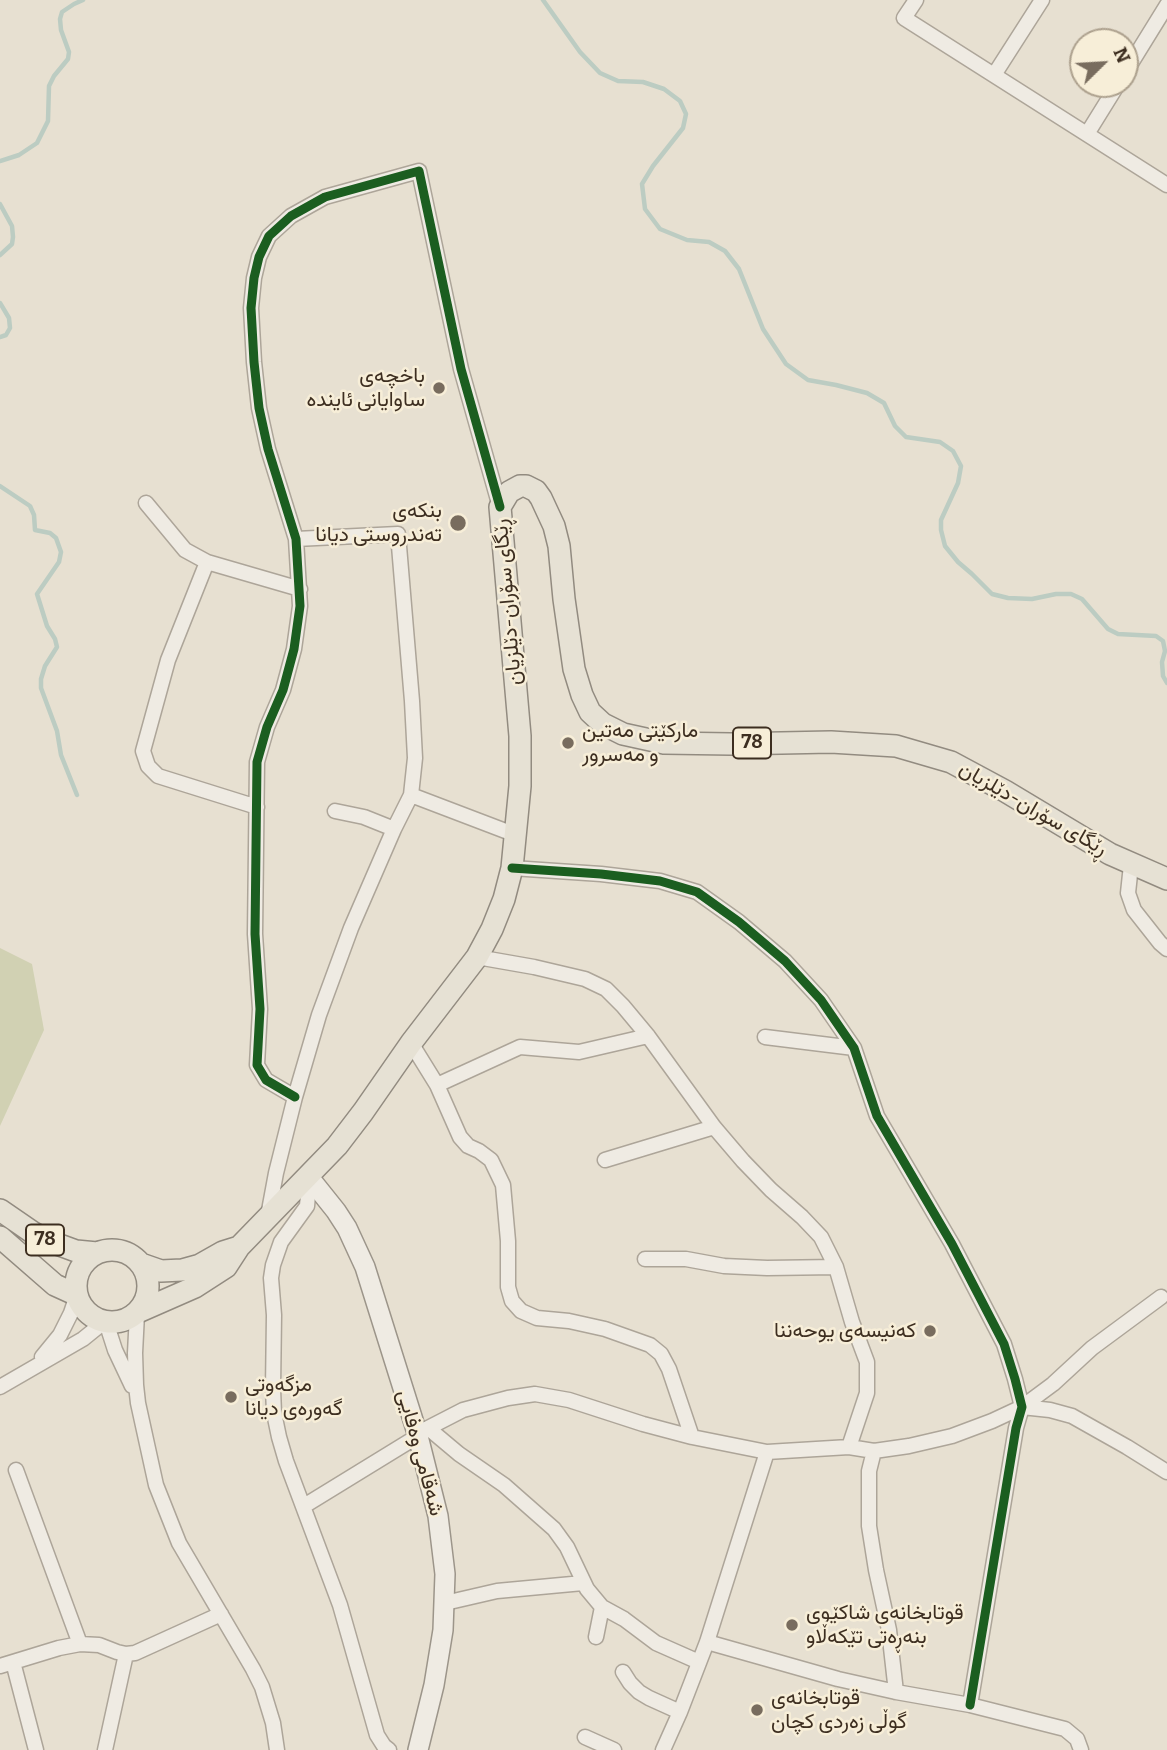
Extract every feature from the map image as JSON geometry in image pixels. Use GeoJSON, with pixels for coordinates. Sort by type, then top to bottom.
{"type":"FeatureCollection","features":[{"type":"Feature","properties":{"kind":"main road","name":"ڕێگای سۆران-دێلزیان"},"geometry":{"type":"LineString","coordinates":[[138,1313],[195,1287],[219,1272],[239,1247],[337,1146],[477,957],[492,929],[512,868],[520,786],[520,736],[500,507],[509,492],[520,485],[536,491],[548,509],[559,546],[574,669],[590,712],[603,724],[623,734],[664,743],[831,742],[896,746],[951,762],[1110,854],[1167,879]]}},
{"type":"Feature","properties":{"kind":"main road","name":"78"},"geometry":{"type":"LineString","coordinates":[[0,1210],[46,1240],[76,1251],[97,1253]]}},
{"type":"Feature","properties":{"kind":"main road","name":"78"},"geometry":{"type":"LineString","coordinates":[[0,1237],[55,1285],[77,1295]]}},
{"type":"Feature","properties":{"kind":"main road","name":"ڕێگای سۆران-دێلزیان"},"geometry":{"type":"LineString","coordinates":[[141,1264],[161,1271],[182,1270],[239,1247]]}},
{"type":"Feature","properties":{"kind":"main road"},"geometry":{"type":"LineString","coordinates":[[106,1250],[125,1252],[141,1264],[146,1271],[149,1288],[144,1305],[138,1313],[125,1321],[105,1322],[87,1312],[77,1295],[77,1278],[79,1270],[90,1258],[106,1250]]}},
{"type":"Feature","properties":{"kind":"street"},"geometry":{"type":"LineString","coordinates":[[916,0],[904,18],[1167,185]]}},
{"type":"Feature","properties":{"kind":"street"},"geometry":{"type":"LineString","coordinates":[[994,75],[1042,0]]}},
{"type":"Feature","properties":{"kind":"street"},"geometry":{"type":"LineString","coordinates":[[1139,50],[1167,5]]}},
{"type":"Feature","properties":{"kind":"street"},"geometry":{"type":"LineString","coordinates":[[1087,134],[1109,98]]}},
{"type":"Feature","properties":{"kind":"street"},"geometry":{"type":"LineString","coordinates":[[295,1097],[266,1080],[257,1065],[260,1009],[255,934],[257,762],[267,727],[283,690],[294,649],[300,589],[296,539],[268,449],[259,408],[251,308],[259,257],[269,236],[291,216],[326,197],[419,171],[461,369],[500,507]]}},
{"type":"Feature","properties":{"kind":"street"},"geometry":{"type":"LineString","coordinates":[[146,503],[185,550],[207,562],[300,589]]}},
{"type":"Feature","properties":{"kind":"street"},"geometry":{"type":"LineString","coordinates":[[268,1217],[295,1097],[319,1015],[351,928],[411,795],[415,758],[398,534],[296,539]]}},
{"type":"Feature","properties":{"kind":"street"},"geometry":{"type":"LineString","coordinates":[[207,562],[167,660],[143,751],[148,766],[158,776],[257,807]]}},
{"type":"Feature","properties":{"kind":"street"},"geometry":{"type":"LineString","coordinates":[[411,795],[516,835]]}},
{"type":"Feature","properties":{"kind":"street"},"geometry":{"type":"LineString","coordinates":[[335,811],[364,817],[394,828]]}},
{"type":"Feature","properties":{"kind":"street"},"geometry":{"type":"LineString","coordinates":[[1131,864],[1128,893],[1134,910],[1167,949]]}},
{"type":"Feature","properties":{"kind":"street"},"geometry":{"type":"LineString","coordinates":[[512,868],[660,881],[697,892],[739,922],[785,961],[821,1000],[853,1048],[877,1116],[952,1244],[1004,1344],[1022,1407],[1016,1428],[970,1705]]}},
{"type":"Feature","properties":{"kind":"street"},"geometry":{"type":"LineString","coordinates":[[477,957],[585,979],[606,989],[648,1037],[713,1127],[771,1190],[821,1237],[836,1267],[867,1362],[867,1393],[849,1447]]}},
{"type":"Feature","properties":{"kind":"street"},"geometry":{"type":"LineString","coordinates":[[437,1085],[520,1047],[579,1052],[648,1037]]}},
{"type":"Feature","properties":{"kind":"street"},"geometry":{"type":"LineString","coordinates":[[765,1037],[853,1048]]}},
{"type":"Feature","properties":{"kind":"street"},"geometry":{"type":"LineString","coordinates":[[411,1043],[437,1085],[460,1137],[468,1146],[491,1160],[503,1185],[508,1241],[508,1287],[512,1301],[521,1311],[537,1318],[569,1321],[605,1329],[650,1345],[661,1354],[669,1369],[692,1437]]}},
{"type":"Feature","properties":{"kind":"street"},"geometry":{"type":"LineString","coordinates":[[605,1160],[713,1127]]}},
{"type":"Feature","properties":{"kind":"street"},"geometry":{"type":"LineString","coordinates":[[305,1179],[307,1206],[281,1242],[271,1278],[274,1413],[283,1449],[340,1605],[377,1735],[389,1750]]}},
{"type":"Feature","properties":{"kind":"street","name":"شەقامی وەفایی"},"geometry":{"type":"LineString","coordinates":[[305,1179],[336,1211],[357,1247],[423,1432],[441,1535],[445,1603],[440,1658],[418,1750]]}},
{"type":"Feature","properties":{"kind":"street"},"geometry":{"type":"LineString","coordinates":[[645,1259],[686,1259],[734,1267],[836,1267]]}},
{"type":"Feature","properties":{"kind":"street"},"geometry":{"type":"LineString","coordinates":[[34,1366],[60,1335],[77,1295]]}},
{"type":"Feature","properties":{"kind":"street"},"geometry":{"type":"LineString","coordinates":[[304,1506],[463,1410],[535,1394],[569,1400],[692,1437],[767,1452],[849,1447],[874,1451],[952,1437],[1022,1407],[1053,1384],[1091,1348],[1161,1297]]}},
{"type":"Feature","properties":{"kind":"street"},"geometry":{"type":"LineString","coordinates":[[138,1313],[135,1367],[138,1403],[156,1485],[189,1561],[262,1687],[273,1723],[277,1750]]}},
{"type":"Feature","properties":{"kind":"street"},"geometry":{"type":"LineString","coordinates":[[0,1387],[83,1339],[105,1322],[138,1403]]}},
{"type":"Feature","properties":{"kind":"street"},"geometry":{"type":"LineString","coordinates":[[1022,1407],[1072,1416],[1167,1472]]}},
{"type":"Feature","properties":{"kind":"street"},"geometry":{"type":"LineString","coordinates":[[423,1432],[504,1485],[554,1529],[567,1547],[583,1583],[602,1607],[624,1619],[656,1643],[699,1662]]}},
{"type":"Feature","properties":{"kind":"street"},"geometry":{"type":"LineString","coordinates":[[874,1451],[869,1471],[869,1526],[889,1630],[896,1692]]}},
{"type":"Feature","properties":{"kind":"street"},"geometry":{"type":"LineString","coordinates":[[663,1750],[707,1642],[767,1452]]}},
{"type":"Feature","properties":{"kind":"street"},"geometry":{"type":"LineString","coordinates":[[16,1470],[80,1644]]}},
{"type":"Feature","properties":{"kind":"street"},"geometry":{"type":"LineString","coordinates":[[445,1603],[497,1591],[583,1583]]}},
{"type":"Feature","properties":{"kind":"street"},"geometry":{"type":"LineString","coordinates":[[596,1637],[602,1607]]}},
{"type":"Feature","properties":{"kind":"street"},"geometry":{"type":"LineString","coordinates":[[36,1750],[6,1664],[69,1645],[99,1645],[126,1654],[144,1651],[221,1614]]}},
{"type":"Feature","properties":{"kind":"street"},"geometry":{"type":"LineString","coordinates":[[707,1642],[838,1679],[970,1705],[1065,1729],[1077,1739],[1081,1750]]}},
{"type":"Feature","properties":{"kind":"street"},"geometry":{"type":"LineString","coordinates":[[105,1750],[126,1654]]}},
{"type":"Feature","properties":{"kind":"street"},"geometry":{"type":"LineString","coordinates":[[623,1672],[639,1692],[680,1712]]}},
{"type":"Feature","properties":{"kind":"street"},"geometry":{"type":"LineString","coordinates":[[585,1737],[614,1750]]}},
{"type":"Feature","properties":{"kind":"green space"},"geometry":{"type":"Polygon","coordinates":[[[0,948],[32,964],[44,1030],[0,1126],[0,948]]]}},
{"type":"Feature","properties":{"kind":"waterway"},"geometry":{"type":"LineString","coordinates":[[0,161],[19,155],[37,143],[48,121],[49,86],[68,59],[69,52],[61,30],[62,12],[83,0]]}},
{"type":"Feature","properties":{"kind":"waterway"},"geometry":{"type":"LineString","coordinates":[[543,0],[580,52],[600,73],[618,81],[643,82],[664,89],[680,101],[686,114],[683,128],[642,184],[645,209],[660,229],[687,240],[709,242],[725,251],[739,269],[763,329],[786,364],[808,380],[867,393],[884,403],[895,426],[906,437],[940,442],[953,451],[961,466],[958,483],[941,520],[941,530],[945,546],[958,562],[992,594],[1032,599],[1071,594],[1082,599],[1108,629],[1118,634],[1156,636],[1163,641],[1163,676],[1167,683]]}},
{"type":"Feature","properties":{"kind":"waterway"},"geometry":{"type":"LineString","coordinates":[[0,204],[12,226],[13,237],[12,244],[0,255]]}},
{"type":"Feature","properties":{"kind":"waterway"},"geometry":{"type":"LineString","coordinates":[[0,303],[9,318],[10,328],[6,335],[0,337]]}},
{"type":"Feature","properties":{"kind":"waterway"},"geometry":{"type":"LineString","coordinates":[[0,486],[30,506],[35,530],[50,533],[56,538],[61,552],[59,562],[37,594],[57,647],[45,666],[41,688],[57,731],[61,755],[77,795]]}},
{"type":"Feature","properties":{"kind":"cycle path"},"geometry":{"type":"LineString","coordinates":[[295,1097],[266,1080],[257,1065],[260,1009],[255,934],[257,762],[267,727],[283,690],[294,649],[300,606],[296,539],[268,449],[259,408],[251,308],[259,257],[269,236],[291,216],[325,197],[419,171],[461,369],[500,507]]}},
{"type":"Feature","properties":{"kind":"cycle path"},"geometry":{"type":"LineString","coordinates":[[512,868],[660,881],[697,892],[739,922],[785,961],[821,1000],[854,1048],[877,1116],[952,1244],[1004,1344],[1022,1407],[1016,1428],[970,1705]]}},
{"type":"Feature","properties":{"kind":"place","name":"باخچەی ساوایانی ئایندە"},"geometry":{"type":"Point","coordinates":[439,388]}},
{"type":"Feature","properties":{"kind":"place","name":"بنکەی تەندروستی دیانا"},"geometry":{"type":"Point","coordinates":[458,523]}},
{"type":"Feature","properties":{"kind":"place","name":"مارکێتی مەتین و مەسرور"},"geometry":{"type":"Point","coordinates":[568,743]}},
{"type":"Feature","properties":{"kind":"place","name":"کەنیسەی یوحەننا"},"geometry":{"type":"Point","coordinates":[930,1331]}},
{"type":"Feature","properties":{"kind":"place","name":"مزگەوتی گەورەی دیانا"},"geometry":{"type":"Point","coordinates":[231,1397]}},
{"type":"Feature","properties":{"kind":"place","name":"قوتابخانەی شاکێوی بنەڕەتی تێکەڵاو"},"geometry":{"type":"Point","coordinates":[792,1625]}},
{"type":"Feature","properties":{"kind":"place","name":"قوتابخانەی گوڵی زەردی کچان"},"geometry":{"type":"Point","coordinates":[757,1710]}}]}
